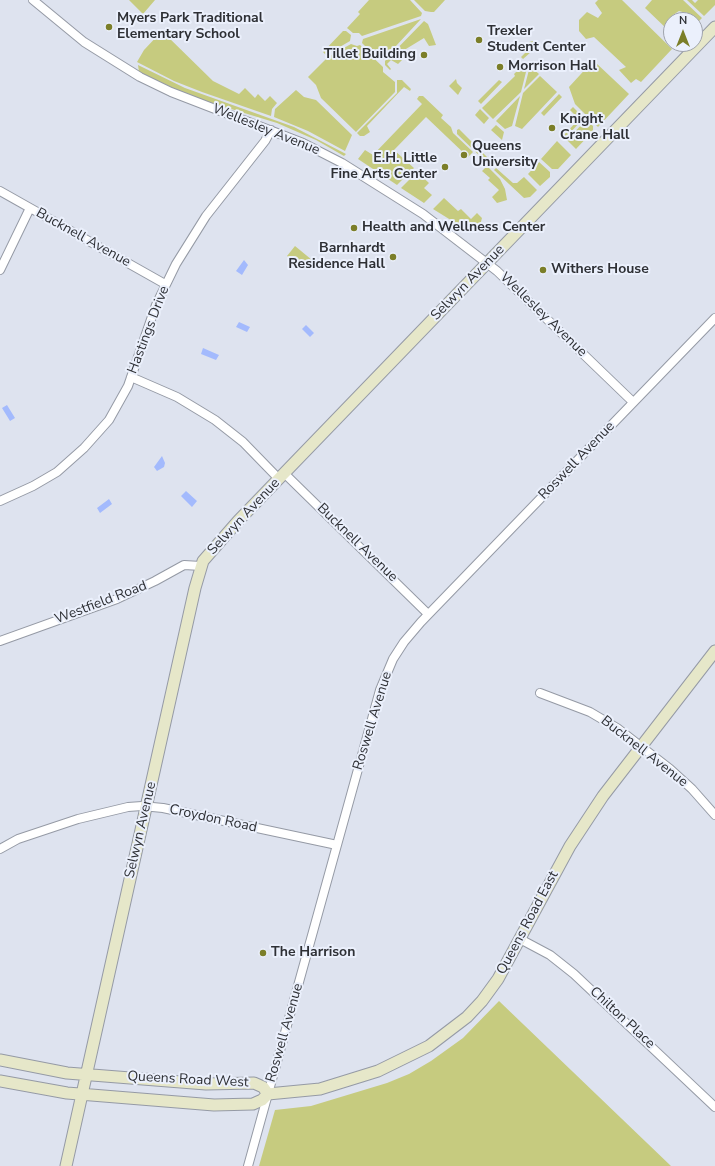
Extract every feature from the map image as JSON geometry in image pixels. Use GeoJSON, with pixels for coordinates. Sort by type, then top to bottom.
{"type":"FeatureCollection","features":[{"type":"Feature","properties":{"kind":"street","name":"Wellesley Avenue"},"geometry":{"type":"LineString","coordinates":[[33,0],[79,38],[140,77],[171,92],[303,143],[342,163],[423,214],[488,262],[633,402]]}},
{"type":"Feature","properties":{"kind":"street","name":"Selwyn Avenue"},"geometry":{"type":"LineString","coordinates":[[66,1166],[201,566],[210,551],[715,27]]}},
{"type":"Feature","properties":{"kind":"street","name":"Hastings Drive"},"geometry":{"type":"LineString","coordinates":[[0,501],[41,482],[78,454],[109,420],[131,377],[165,284],[197,229],[265,142],[271,130]]}},
{"type":"Feature","properties":{"kind":"street","name":"Bucknell Avenue"},"geometry":{"type":"LineString","coordinates":[[0,191],[165,284]]}},
{"type":"Feature","properties":{"kind":"street"},"geometry":{"type":"LineString","coordinates":[[0,270],[30,208]]}},
{"type":"Feature","properties":{"kind":"street","name":"Roswell Avenue"},"geometry":{"type":"LineString","coordinates":[[248,1166],[382,682],[404,642],[428,614],[715,318]]}},
{"type":"Feature","properties":{"kind":"street","name":"Bucknell Avenue"},"geometry":{"type":"LineString","coordinates":[[131,377],[177,398],[216,420],[282,476],[428,614]]}},
{"type":"Feature","properties":{"kind":"street","name":"Westfield Road"},"geometry":{"type":"LineString","coordinates":[[0,640],[117,599],[184,565],[201,566]]}},
{"type":"Feature","properties":{"kind":"street","name":"Queens Road East"},"geometry":{"type":"LineString","coordinates":[[268,1094],[329,1087],[378,1071],[429,1046],[455,1027],[482,1001],[498,979],[573,841],[603,796],[715,651]]}},
{"type":"Feature","properties":{"kind":"street","name":"Bucknell Avenue"},"geometry":{"type":"LineString","coordinates":[[540,693],[594,714],[617,728],[683,781],[715,816]]}},
{"type":"Feature","properties":{"kind":"street","name":"Croydon Road"},"geometry":{"type":"LineString","coordinates":[[0,849],[25,837],[78,819],[128,807],[147,806],[337,845]]}},
{"type":"Feature","properties":{"kind":"street","name":"Chilton Place"},"geometry":{"type":"LineString","coordinates":[[520,939],[546,953],[570,970],[715,1107]]}},
{"type":"Feature","properties":{"kind":"street","name":"Queens Road West"},"geometry":{"type":"LineString","coordinates":[[0,1060],[38,1069],[87,1074],[206,1084],[254,1083],[263,1087],[268,1094],[262,1100],[253,1104],[222,1106],[82,1095],[33,1088],[0,1081]]}},
{"type":"Feature","properties":{"kind":"green space"},"geometry":{"type":"Polygon","coordinates":[[[129,0],[155,0],[143,14],[129,0]]]}},
{"type":"Feature","properties":{"kind":"green space"},"geometry":{"type":"Polygon","coordinates":[[[369,0],[410,0],[422,13],[421,16],[362,36],[359,33],[353,33],[347,28],[360,14],[358,12],[369,0]]]}},
{"type":"Feature","properties":{"kind":"green space"},"geometry":{"type":"Polygon","coordinates":[[[414,0],[445,0],[434,12],[431,12],[425,11],[414,0]]]}},
{"type":"Feature","properties":{"kind":"green space"},"geometry":{"type":"Polygon","coordinates":[[[598,0],[622,0],[663,40],[663,52],[669,52],[641,82],[636,79],[631,83],[619,70],[626,67],[594,37],[586,39],[579,31],[579,20],[587,12],[598,18],[602,13],[595,3],[598,0]]]}},
{"type":"Feature","properties":{"kind":"green space"},"geometry":{"type":"Polygon","coordinates":[[[652,0],[683,0],[696,12],[663,12],[663,25],[645,8],[652,0]]]}},
{"type":"Feature","properties":{"kind":"green space"},"geometry":{"type":"Polygon","coordinates":[[[687,0],[692,0],[695,3],[698,0],[715,0],[715,5],[704,16],[703,12],[700,12],[687,0]]]}},
{"type":"Feature","properties":{"kind":"green space"},"geometry":{"type":"Polygon","coordinates":[[[421,19],[383,60],[379,60],[362,43],[363,39],[421,19]]]}},
{"type":"Feature","properties":{"kind":"green space"},"geometry":{"type":"Polygon","coordinates":[[[424,21],[428,24],[436,45],[429,46],[424,38],[401,52],[404,58],[398,64],[391,60],[387,64],[391,69],[390,70],[385,65],[385,61],[424,21]]]}},
{"type":"Feature","properties":{"kind":"green space"},"geometry":{"type":"Polygon","coordinates":[[[343,31],[346,31],[351,35],[350,41],[326,55],[323,52],[343,31]]]}},
{"type":"Feature","properties":{"kind":"green space"},"geometry":{"type":"Polygon","coordinates":[[[160,33],[164,33],[213,81],[239,94],[245,88],[255,98],[258,94],[265,101],[270,96],[277,103],[272,109],[271,116],[174,81],[137,62],[144,50],[160,33]]]}},
{"type":"Feature","properties":{"kind":"green space"},"geometry":{"type":"Polygon","coordinates":[[[533,41],[531,52],[523,59],[521,57],[526,52],[521,47],[526,43],[533,41]]]}},
{"type":"Feature","properties":{"kind":"green space"},"geometry":{"type":"Polygon","coordinates":[[[351,44],[357,46],[360,45],[383,67],[383,72],[395,82],[395,92],[356,132],[321,98],[316,85],[308,77],[328,57],[351,44]]]}},
{"type":"Feature","properties":{"kind":"green space"},"geometry":{"type":"Polygon","coordinates":[[[526,62],[528,64],[521,92],[493,119],[482,108],[515,76],[514,74],[526,62]]]}},
{"type":"Feature","properties":{"kind":"green space"},"geometry":{"type":"Polygon","coordinates":[[[595,62],[629,94],[598,127],[575,104],[569,87],[591,63],[595,62]]]}},
{"type":"Feature","properties":{"kind":"green space"},"geometry":{"type":"Polygon","coordinates":[[[138,65],[185,88],[294,127],[346,154],[344,156],[316,140],[277,123],[192,97],[139,72],[138,65]]]}},
{"type":"Feature","properties":{"kind":"green space"},"geometry":{"type":"Polygon","coordinates":[[[530,66],[539,74],[524,89],[530,66]]]}},
{"type":"Feature","properties":{"kind":"green space"},"geometry":{"type":"Polygon","coordinates":[[[540,76],[557,92],[522,129],[515,126],[523,93],[540,76]]]}},
{"type":"Feature","properties":{"kind":"green space"},"geometry":{"type":"Polygon","coordinates":[[[456,79],[457,83],[462,88],[458,95],[449,86],[456,79]]]}},
{"type":"Feature","properties":{"kind":"green space"},"geometry":{"type":"Polygon","coordinates":[[[397,80],[402,80],[411,89],[410,91],[404,87],[367,126],[370,132],[364,136],[360,136],[357,133],[397,93],[397,80]]]}},
{"type":"Feature","properties":{"kind":"green space"},"geometry":{"type":"Polygon","coordinates":[[[499,80],[502,82],[481,104],[478,101],[499,80]]]}},
{"type":"Feature","properties":{"kind":"green space"},"geometry":{"type":"Polygon","coordinates":[[[296,90],[304,97],[316,100],[352,135],[345,151],[308,131],[274,117],[275,109],[296,90]]]}},
{"type":"Feature","properties":{"kind":"green space"},"geometry":{"type":"Polygon","coordinates":[[[559,94],[562,97],[544,116],[541,113],[559,94]]]}},
{"type":"Feature","properties":{"kind":"green space"},"geometry":{"type":"Polygon","coordinates":[[[419,96],[423,96],[443,115],[441,118],[451,127],[453,133],[473,152],[468,157],[426,117],[394,150],[414,168],[397,185],[358,159],[365,150],[373,155],[422,104],[417,99],[419,96]]]}},
{"type":"Feature","properties":{"kind":"green space"},"geometry":{"type":"Polygon","coordinates":[[[520,96],[512,126],[505,129],[496,121],[520,96]]]}},
{"type":"Feature","properties":{"kind":"green space"},"geometry":{"type":"Polygon","coordinates":[[[573,107],[584,118],[565,138],[563,136],[579,119],[570,110],[573,107]]]}},
{"type":"Feature","properties":{"kind":"green space"},"geometry":{"type":"Polygon","coordinates":[[[480,109],[489,118],[484,124],[475,115],[480,109]]]}},
{"type":"Feature","properties":{"kind":"green space"},"geometry":{"type":"Polygon","coordinates":[[[586,120],[593,126],[593,131],[576,149],[567,140],[586,120]]]}},
{"type":"Feature","properties":{"kind":"green space"},"geometry":{"type":"Polygon","coordinates":[[[496,125],[504,132],[502,140],[491,130],[496,125]]]}},
{"type":"Feature","properties":{"kind":"green space"},"geometry":{"type":"Polygon","coordinates":[[[459,129],[488,158],[486,160],[484,160],[457,134],[457,130],[459,129]]]}},
{"type":"Feature","properties":{"kind":"green space"},"geometry":{"type":"Polygon","coordinates":[[[557,141],[571,155],[558,169],[552,169],[541,159],[557,141]]]}},
{"type":"Feature","properties":{"kind":"green space"},"geometry":{"type":"Polygon","coordinates":[[[539,162],[550,172],[550,177],[540,186],[528,174],[539,162]]]}},
{"type":"Feature","properties":{"kind":"green space"},"geometry":{"type":"Polygon","coordinates":[[[487,166],[500,179],[505,189],[507,200],[497,203],[492,197],[499,190],[488,180],[490,178],[482,171],[487,166]]]}},
{"type":"Feature","properties":{"kind":"green space"},"geometry":{"type":"Polygon","coordinates":[[[496,168],[513,183],[517,183],[524,177],[537,190],[530,197],[524,198],[494,170],[496,168]]]}},
{"type":"Feature","properties":{"kind":"green space"},"geometry":{"type":"Polygon","coordinates":[[[417,172],[429,183],[424,188],[432,195],[424,203],[401,188],[417,172]]]}},
{"type":"Feature","properties":{"kind":"green space"},"geometry":{"type":"Polygon","coordinates":[[[444,198],[458,211],[461,209],[471,219],[477,213],[482,218],[479,229],[462,227],[433,209],[444,198]]]}},
{"type":"Feature","properties":{"kind":"green space"},"geometry":{"type":"Polygon","coordinates":[[[295,246],[312,260],[304,269],[287,256],[295,246]]]}},
{"type":"Feature","properties":{"kind":"green space"},"geometry":{"type":"Polygon","coordinates":[[[499,1001],[671,1166],[259,1166],[275,1110],[311,1106],[387,1083],[409,1074],[431,1061],[463,1038],[499,1001]]]}},
{"type":"Feature","properties":{"kind":"water"},"geometry":{"type":"Polygon","coordinates":[[[244,260],[248,265],[242,275],[236,271],[244,260]]]}},
{"type":"Feature","properties":{"kind":"water"},"geometry":{"type":"Polygon","coordinates":[[[239,322],[250,327],[247,332],[236,327],[239,322]]]}},
{"type":"Feature","properties":{"kind":"water"},"geometry":{"type":"Polygon","coordinates":[[[306,325],[314,333],[310,337],[302,329],[306,325]]]}},
{"type":"Feature","properties":{"kind":"water"},"geometry":{"type":"Polygon","coordinates":[[[203,348],[219,355],[216,360],[201,354],[203,348]]]}},
{"type":"Feature","properties":{"kind":"water"},"geometry":{"type":"Polygon","coordinates":[[[7,405],[15,418],[10,421],[2,408],[7,405]]]}},
{"type":"Feature","properties":{"kind":"water"},"geometry":{"type":"Polygon","coordinates":[[[162,456],[165,463],[164,467],[157,471],[154,467],[162,456]]]}},
{"type":"Feature","properties":{"kind":"water"},"geometry":{"type":"Polygon","coordinates":[[[186,491],[197,501],[192,507],[181,496],[186,491]]]}},
{"type":"Feature","properties":{"kind":"water"},"geometry":{"type":"Polygon","coordinates":[[[109,499],[112,504],[100,513],[97,508],[109,499]]]}},
{"type":"Feature","properties":{"kind":"place","name":"Myers Park Traditional Elementary School"},"geometry":{"type":"Point","coordinates":[109,27]}},
{"type":"Feature","properties":{"kind":"place","name":"Trexler Student Center"},"geometry":{"type":"Point","coordinates":[479,40]}},
{"type":"Feature","properties":{"kind":"place","name":"Tillet Building"},"geometry":{"type":"Point","coordinates":[424,55]}},
{"type":"Feature","properties":{"kind":"place","name":"Morrison Hall"},"geometry":{"type":"Point","coordinates":[500,67]}},
{"type":"Feature","properties":{"kind":"place","name":"Knight Crane Hall"},"geometry":{"type":"Point","coordinates":[552,128]}},
{"type":"Feature","properties":{"kind":"place","name":"Queens University"},"geometry":{"type":"Point","coordinates":[464,155]}},
{"type":"Feature","properties":{"kind":"place","name":"E.H. Little Fine Arts Center"},"geometry":{"type":"Point","coordinates":[445,167]}},
{"type":"Feature","properties":{"kind":"place","name":"Health and Wellness Center"},"geometry":{"type":"Point","coordinates":[354,228]}},
{"type":"Feature","properties":{"kind":"place","name":"Barnhardt Residence Hall"},"geometry":{"type":"Point","coordinates":[393,257]}},
{"type":"Feature","properties":{"kind":"place","name":"Withers House"},"geometry":{"type":"Point","coordinates":[543,270]}},
{"type":"Feature","properties":{"kind":"place","name":"The Harrison"},"geometry":{"type":"Point","coordinates":[263,953]}}]}
